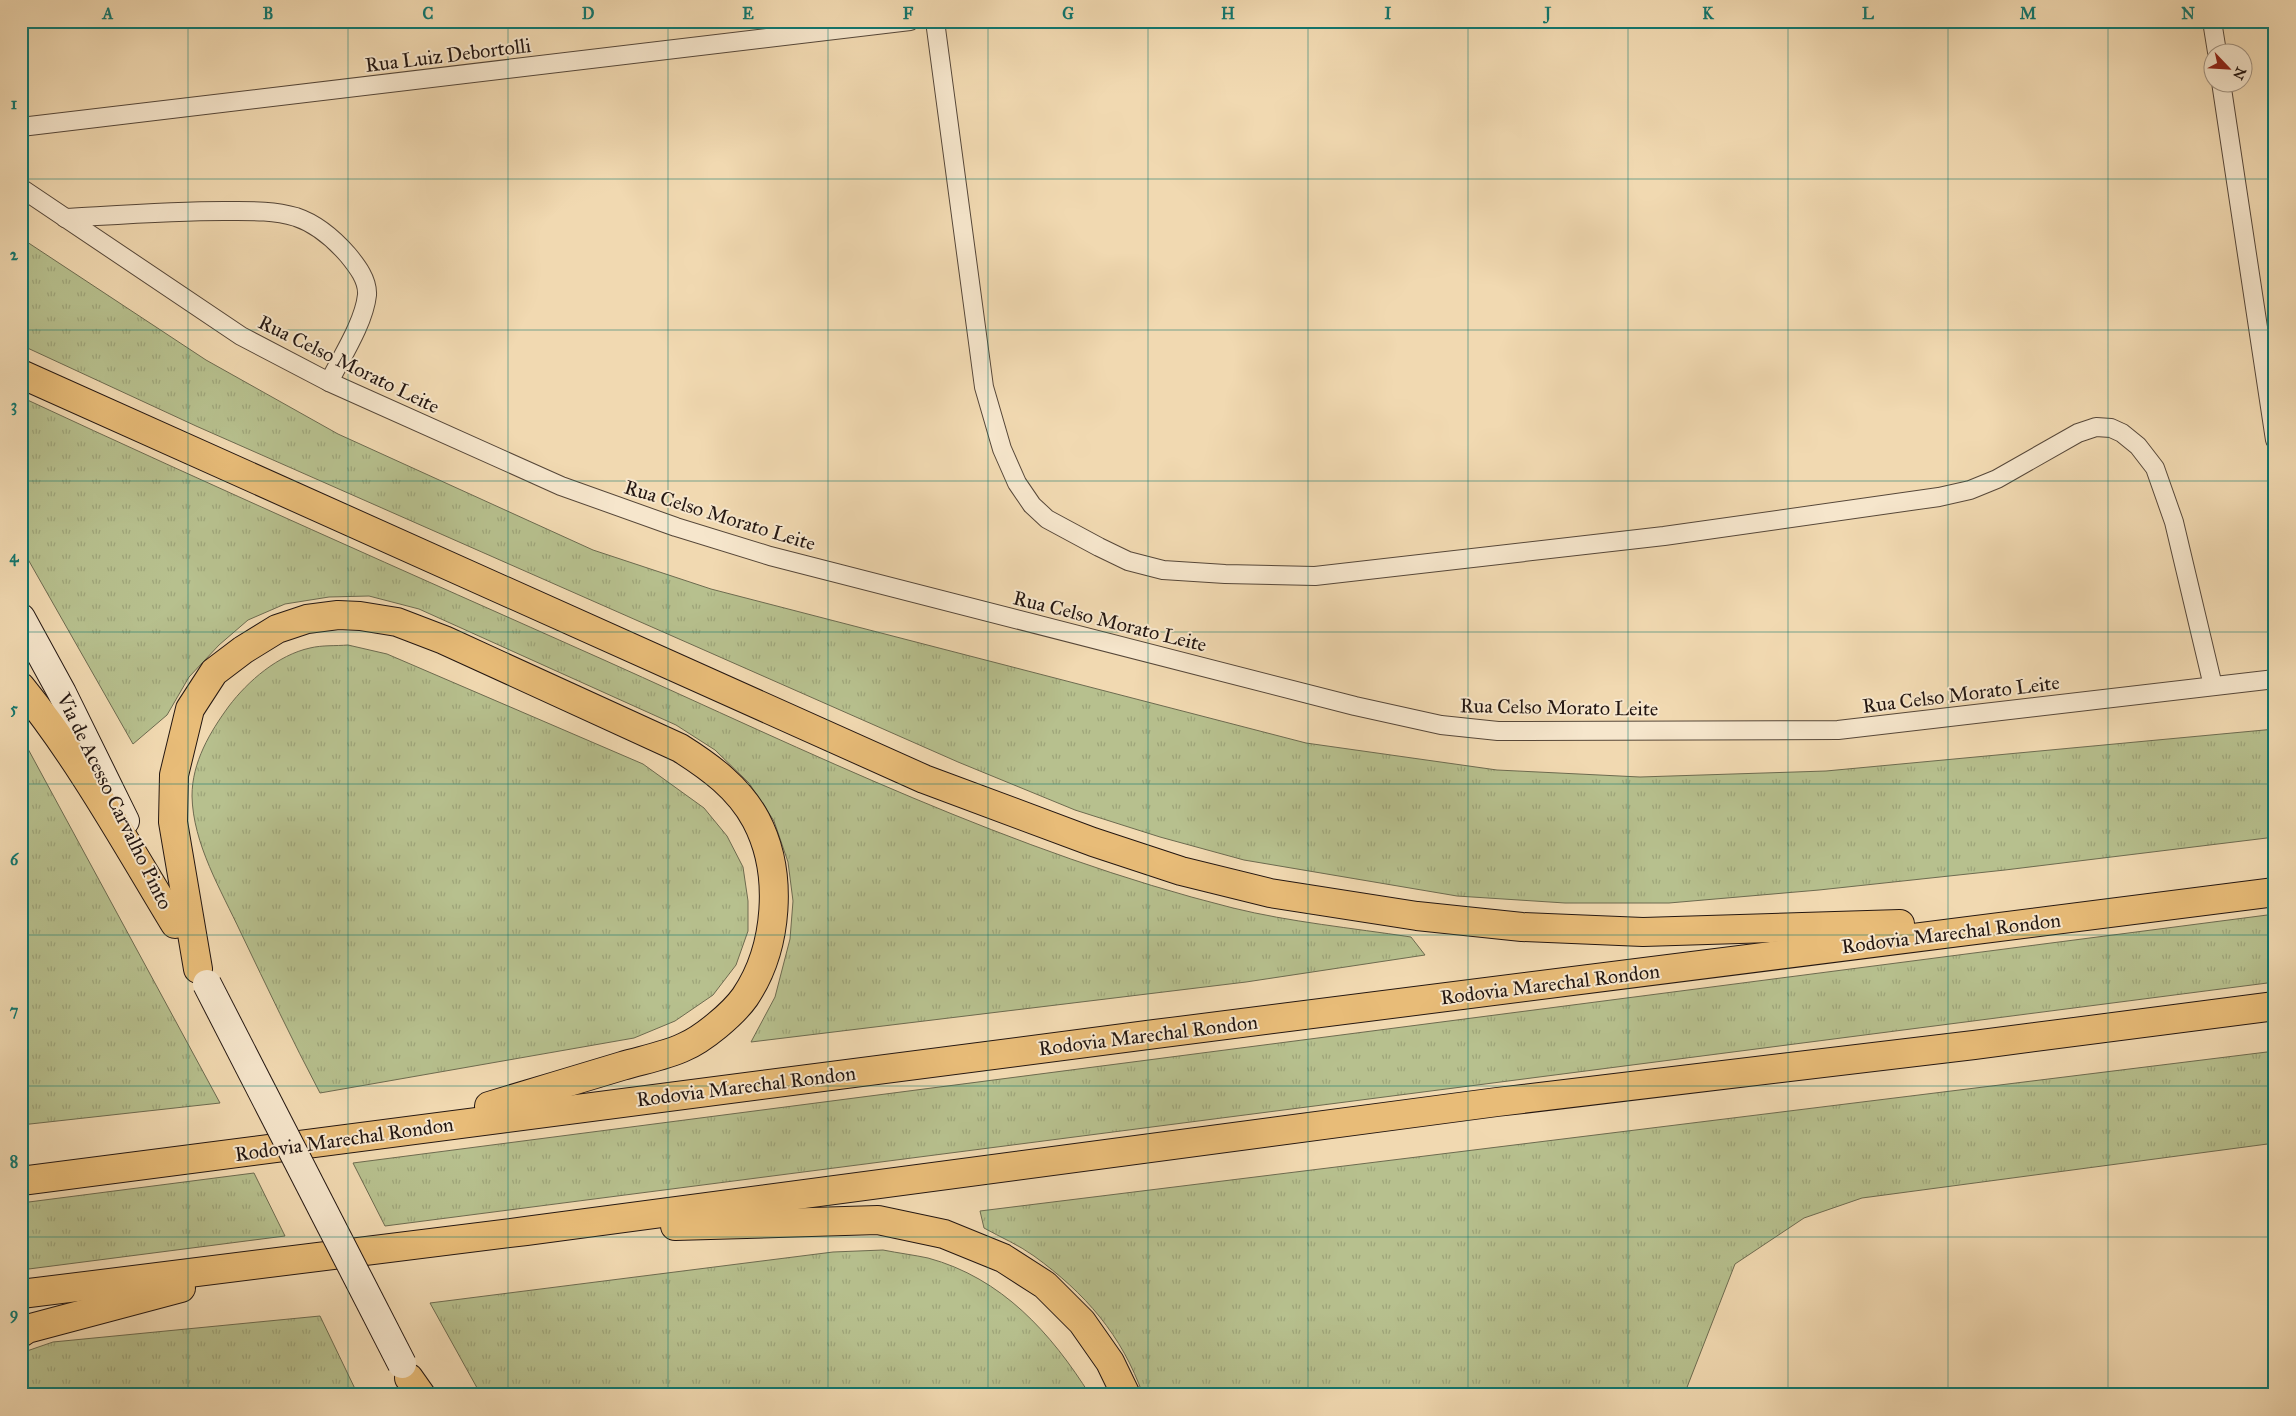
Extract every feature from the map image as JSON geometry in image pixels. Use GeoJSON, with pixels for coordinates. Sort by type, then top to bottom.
{"type":"FeatureCollection","features":[{"type":"Feature","properties":{"kind":"highway"},"geometry":{"type":"LineString","coordinates":[[21,374],[924,778],[1093,842],[1181,871],[1270,893],[1417,916],[1522,927],[1643,932],[2064,919]]}},
{"type":"Feature","properties":{"kind":"highway"},"geometry":{"type":"LineString","coordinates":[[203,977],[173,822],[174,775],[181,742],[190,709],[214,672],[243,650],[277,629],[307,619],[338,616],[360,616],[397,622],[444,640],[680,748],[713,769],[735,791],[756,820],[768,855],[772,883],[772,926],[762,962],[744,998],[720,1023],[684,1047],[411,1129]]}},
{"type":"Feature","properties":{"kind":"highway"},"geometry":{"type":"LineString","coordinates":[[21,687],[39,708],[74,760],[175,924]]}},
{"type":"Feature","properties":{"kind":"highway","name":"Rodovia Marechal Rondon"},"geometry":{"type":"LineString","coordinates":[[21,1181],[411,1129],[2275,892]]}},
{"type":"Feature","properties":{"kind":"highway"},"geometry":{"type":"LineString","coordinates":[[21,1294],[526,1231],[1497,1102],[1964,1046],[2275,1006]]}},
{"type":"Feature","properties":{"kind":"highway"},"geometry":{"type":"LineString","coordinates":[[21,1163],[180,1161]]}},
{"type":"Feature","properties":{"kind":"highway"},"geometry":{"type":"LineString","coordinates":[[526,1231],[878,1220],[944,1234],[1003,1258],[1045,1285],[1082,1322],[1110,1362],[1126,1395]]}},
{"type":"Feature","properties":{"kind":"highway"},"geometry":{"type":"LineString","coordinates":[[21,1333],[27,1329],[290,1260]]}},
{"type":"Feature","properties":{"kind":"main road","name":"Via de Acesso Carvalho Pinto"},"geometry":{"type":"LineString","coordinates":[[21,618],[62,693],[175,924],[411,1383]]}},
{"type":"Feature","properties":{"kind":"lane","name":"Rua Luiz Debortolli"},"geometry":{"type":"LineString","coordinates":[[21,127],[910,21]]}},
{"type":"Feature","properties":{"kind":"lane"},"geometry":{"type":"LineString","coordinates":[[934,21],[984,387],[1002,449],[1017,483],[1032,505],[1047,519],[1062,528],[1128,561],[1163,570],[1225,574],[1315,576],[1664,536],[1939,496],[1970,490],[1997,480],[2078,433],[2096,427],[2112,428],[2122,433],[2138,446],[2154,468],[2174,522],[2213,686]]}},
{"type":"Feature","properties":{"kind":"lane"},"geometry":{"type":"LineString","coordinates":[[2212,21],[2215,42]]}},
{"type":"Feature","properties":{"kind":"lane"},"geometry":{"type":"LineString","coordinates":[[2223,92],[2275,440]]}},
{"type":"Feature","properties":{"kind":"lane","name":"Rua Celso Morato Leite"},"geometry":{"type":"LineString","coordinates":[[21,188],[241,336],[328,382],[561,486],[676,527],[770,556],[1345,703],[1441,725],[1498,731],[1838,730],[2275,679]]}},
{"type":"Feature","properties":{"kind":"lane"},"geometry":{"type":"LineString","coordinates":[[65,218],[204,211],[269,212],[298,218],[320,229],[356,265],[364,280],[367,294],[362,315],[328,382]]}},
{"type":"Feature","properties":{"kind":"green space"},"geometry":{"type":"Polygon","coordinates":[[[21,238],[206,360],[338,434],[593,550],[711,589],[1306,743],[1497,770],[1640,777],[1826,771],[2275,729],[2275,837],[2005,870],[1819,890],[1669,903],[1565,903],[1457,896],[1244,860],[1160,837],[1075,810],[958,762],[196,426],[21,345],[21,238]]]}},
{"type":"Feature","properties":{"kind":"green space"},"geometry":{"type":"Polygon","coordinates":[[[21,397],[239,497],[835,764],[991,830],[1151,885],[1233,908],[1299,921],[1411,937],[1425,955],[1246,982],[751,1042],[775,997],[790,939],[793,901],[788,862],[774,821],[749,783],[715,750],[676,725],[419,609],[369,596],[329,597],[285,604],[248,620],[219,645],[189,677],[167,715],[133,744],[21,547],[21,397]]]}},
{"type":"Feature","properties":{"kind":"green space"},"geometry":{"type":"Polygon","coordinates":[[[348,645],[387,654],[643,764],[704,808],[727,836],[743,867],[748,901],[748,931],[736,965],[713,995],[675,1021],[634,1038],[320,1093],[209,866],[197,832],[192,796],[195,771],[203,748],[222,716],[245,687],[275,663],[298,651],[319,646],[348,645]]]}},
{"type":"Feature","properties":{"kind":"green space"},"geometry":{"type":"Polygon","coordinates":[[[21,736],[220,1103],[21,1125],[21,736]]]}},
{"type":"Feature","properties":{"kind":"green space"},"geometry":{"type":"Polygon","coordinates":[[[2275,914],[2275,982],[385,1226],[353,1163],[2275,914]]]}},
{"type":"Feature","properties":{"kind":"green space"},"geometry":{"type":"Polygon","coordinates":[[[2275,1051],[2275,1143],[1862,1198],[1804,1218],[1735,1264],[1684,1395],[1143,1395],[1134,1373],[1113,1334],[1085,1300],[1070,1285],[1034,1256],[984,1228],[980,1211],[2275,1051]]]}},
{"type":"Feature","properties":{"kind":"green space"},"geometry":{"type":"Polygon","coordinates":[[[254,1173],[285,1236],[21,1270],[21,1203],[254,1173]]]}},
{"type":"Feature","properties":{"kind":"green space"},"geometry":{"type":"Polygon","coordinates":[[[883,1250],[928,1258],[955,1267],[979,1279],[1001,1294],[1022,1311],[1059,1350],[1090,1395],[481,1395],[430,1303],[833,1252],[883,1250]]]}},
{"type":"Feature","properties":{"kind":"green space"},"geometry":{"type":"Polygon","coordinates":[[[320,1316],[358,1395],[21,1395],[21,1353],[53,1342],[320,1316]]]}}]}
